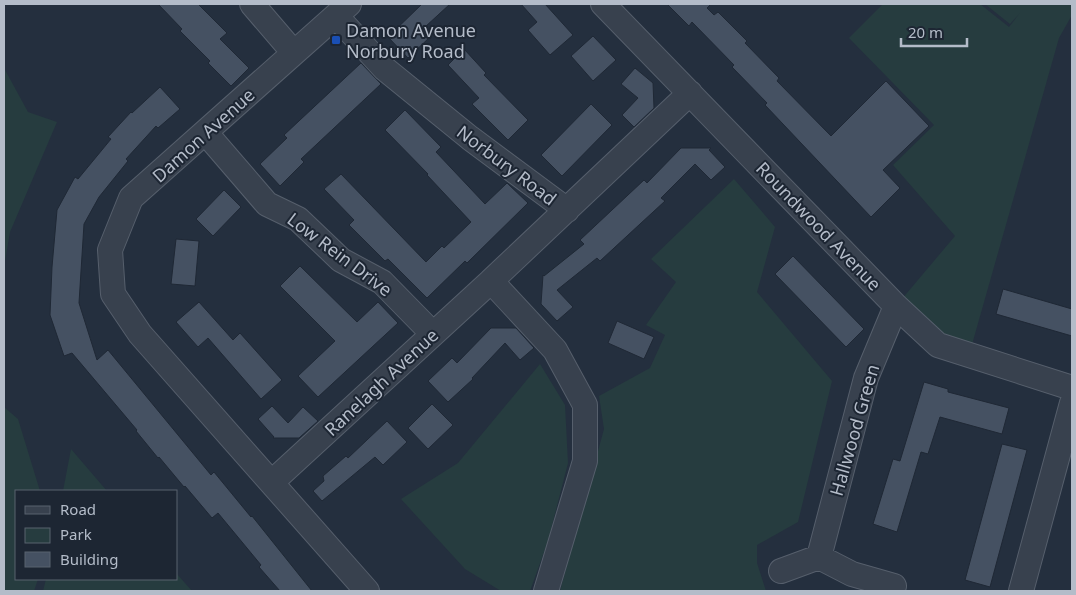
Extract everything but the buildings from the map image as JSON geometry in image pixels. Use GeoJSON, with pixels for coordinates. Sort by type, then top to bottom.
{"type":"FeatureCollection","features":[{"type":"Feature","properties":{"kind":"street"},"geometry":{"type":"LineString","coordinates":[[252,4],[294,53]]}},
{"type":"Feature","properties":{"kind":"street","name":"Roundwood Avenue"},"geometry":{"type":"LineString","coordinates":[[603,4],[896,306],[938,345],[1072,388]]}},
{"type":"Feature","properties":{"kind":"street","name":"Damon Avenue"},"geometry":{"type":"LineString","coordinates":[[272,482],[140,334],[113,294],[110,250],[131,198],[343,10]]}},
{"type":"Feature","properties":{"kind":"street","name":"Norbury Road"},"geometry":{"type":"LineString","coordinates":[[343,10],[385,69],[470,138],[567,210],[491,281]]}},
{"type":"Feature","properties":{"kind":"street"},"geometry":{"type":"LineString","coordinates":[[567,210],[690,93]]}},
{"type":"Feature","properties":{"kind":"street","name":"Low Rein Drive"},"geometry":{"type":"LineString","coordinates":[[205,132],[267,204],[298,219],[341,260],[382,282],[433,334]]}},
{"type":"Feature","properties":{"kind":"street"},"geometry":{"type":"LineString","coordinates":[[491,281],[555,350],[585,405],[585,461],[546,591]]}},
{"type":"Feature","properties":{"kind":"street","name":"Ranelagh Avenue"},"geometry":{"type":"LineString","coordinates":[[272,482],[491,281]]}},
{"type":"Feature","properties":{"kind":"street","name":"Hallwood Green"},"geometry":{"type":"LineString","coordinates":[[819,557],[866,378],[896,306]]}},
{"type":"Feature","properties":{"kind":"street"},"geometry":{"type":"LineString","coordinates":[[1021,591],[1072,402]]}},
{"type":"Feature","properties":{"kind":"street"},"geometry":{"type":"LineString","coordinates":[[272,482],[367,591]]}},
{"type":"Feature","properties":{"kind":"street"},"geometry":{"type":"LineString","coordinates":[[782,571],[819,557],[852,574],[894,586]]}},
{"type":"Feature","properties":{"kind":"green space"},"geometry":{"type":"Polygon","coordinates":[[[883,4],[980,4],[1009,27],[1020,13],[1010,24],[985,4],[1072,4],[1072,15],[1059,38],[969,355],[896,306],[955,236],[893,165],[934,125],[849,38],[883,4]]]}},
{"type":"Feature","properties":{"kind":"green space"},"geometry":{"type":"Polygon","coordinates":[[[4,68],[28,112],[57,122],[10,232],[4,267],[4,68]]]}},
{"type":"Feature","properties":{"kind":"green space"},"geometry":{"type":"Polygon","coordinates":[[[734,179],[775,227],[757,292],[832,381],[798,522],[757,545],[757,563],[766,591],[560,591],[604,429],[599,396],[650,368],[665,335],[646,325],[676,282],[651,259],[734,179]]]}},
{"type":"Feature","properties":{"kind":"green space"},"geometry":{"type":"Polygon","coordinates":[[[540,364],[565,405],[568,463],[548,541],[530,591],[501,591],[465,569],[401,499],[458,463],[540,364]]]}},
{"type":"Feature","properties":{"kind":"green space"},"geometry":{"type":"Polygon","coordinates":[[[4,407],[18,419],[40,490],[15,490],[15,580],[38,580],[34,591],[4,591],[4,407]]]}},
{"type":"Feature","properties":{"kind":"green space"},"geometry":{"type":"Polygon","coordinates":[[[71,449],[106,490],[63,490],[71,449]]]}},
{"type":"Feature","properties":{"kind":"green space"},"geometry":{"type":"Polygon","coordinates":[[[178,575],[192,591],[43,591],[46,580],[178,580],[178,575]]]}},
{"type":"Feature","properties":{"kind":"place","name":"Damon Avenue Norbury Road"},"geometry":{"type":"Point","coordinates":[336,40]}}]}
